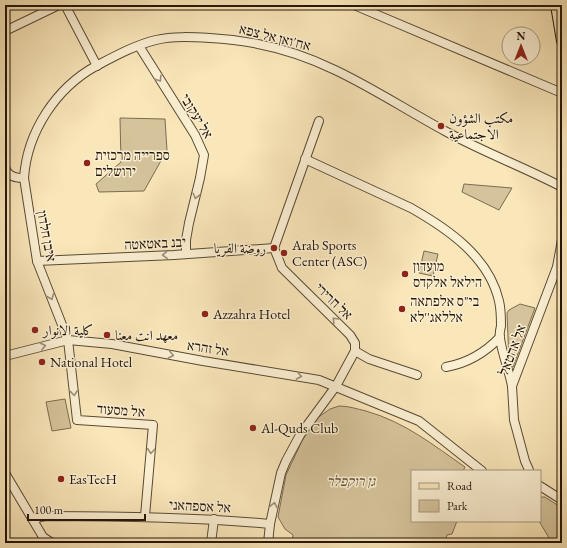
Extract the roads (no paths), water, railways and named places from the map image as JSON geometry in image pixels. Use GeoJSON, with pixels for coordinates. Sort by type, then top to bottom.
{"type":"FeatureCollection","features":[{"type":"Feature","properties":{"kind":"main road"},"geometry":{"type":"LineString","coordinates":[[556,5],[562,41]]}},
{"type":"Feature","properties":{"kind":"street"},"geometry":{"type":"LineString","coordinates":[[5,31],[59,5]]}},
{"type":"Feature","properties":{"kind":"street"},"geometry":{"type":"LineString","coordinates":[[65,5],[97,66]]}},
{"type":"Feature","properties":{"kind":"street"},"geometry":{"type":"LineString","coordinates":[[354,5],[562,93]]}},
{"type":"Feature","properties":{"kind":"street","name":"אח'ואן אל צפא"},"geometry":{"type":"LineString","coordinates":[[24,178],[31,144],[36,131],[46,112],[72,83],[87,71],[139,46],[156,40],[177,37],[198,37],[242,40],[286,51],[334,69],[466,143],[562,187]]}},
{"type":"Feature","properties":{"kind":"street","name":"אל יעקובי"},"geometry":{"type":"LineString","coordinates":[[139,46],[195,135],[204,155],[189,223],[186,240],[186,254]]}},
{"type":"Feature","properties":{"kind":"street"},"geometry":{"type":"LineString","coordinates":[[274,248],[319,121]]}},
{"type":"Feature","properties":{"kind":"street"},"geometry":{"type":"LineString","coordinates":[[305,159],[428,217],[467,247],[480,261],[489,275],[499,302],[501,324],[500,337],[512,386]]}},
{"type":"Feature","properties":{"kind":"street"},"geometry":{"type":"LineString","coordinates":[[5,168],[7,172],[14,177],[24,178]]}},
{"type":"Feature","properties":{"kind":"street","name":"איבן חלדון"},"geometry":{"type":"LineString","coordinates":[[24,178],[37,261],[68,340]]}},
{"type":"Feature","properties":{"kind":"street","name":"אל אהטאל"},"geometry":{"type":"LineString","coordinates":[[528,470],[514,420],[512,386],[557,267],[562,240]]}},
{"type":"Feature","properties":{"kind":"street","name":"יבנ באטאטה"},"geometry":{"type":"LineString","coordinates":[[37,261],[274,248]]}},
{"type":"Feature","properties":{"kind":"street","name":"אל חרירי"},"geometry":{"type":"LineString","coordinates":[[274,248],[282,268],[350,335],[355,343],[355,351]]}},
{"type":"Feature","properties":{"kind":"street"},"geometry":{"type":"LineString","coordinates":[[446,367],[457,365],[473,359],[492,346],[500,337]]}},
{"type":"Feature","properties":{"kind":"street","name":"אל זהרא"},"geometry":{"type":"LineString","coordinates":[[5,356],[68,340],[112,344],[319,380],[419,421],[481,470]]}},
{"type":"Feature","properties":{"kind":"street","name":"אל מסעוד"},"geometry":{"type":"LineString","coordinates":[[68,340],[77,420],[153,425],[145,516]]}},
{"type":"Feature","properties":{"kind":"street"},"geometry":{"type":"LineString","coordinates":[[268,543],[270,524],[281,473],[286,461],[300,435],[336,386],[355,351],[369,359],[417,375]]}},
{"type":"Feature","properties":{"kind":"street"},"geometry":{"type":"LineString","coordinates":[[5,473],[43,537],[52,543]]}},
{"type":"Feature","properties":{"kind":"street"},"geometry":{"type":"LineString","coordinates":[[541,487],[562,500]]}},
{"type":"Feature","properties":{"kind":"street","name":"אל אספהאני"},"geometry":{"type":"LineString","coordinates":[[34,520],[47,516],[145,516],[214,519],[270,524]]}},
{"type":"Feature","properties":{"kind":"street"},"geometry":{"type":"LineString","coordinates":[[211,543],[214,519]]}},
{"type":"Feature","properties":{"kind":"place","name":"مكتب الشؤون الاجتماعية"},"geometry":{"type":"Point","coordinates":[441,126]}},
{"type":"Feature","properties":{"kind":"place","name":"ספרייה מרכזית ירושלים"},"geometry":{"type":"Point","coordinates":[87,163]}},
{"type":"Feature","properties":{"kind":"place","name":"روضة الفريا"},"geometry":{"type":"Point","coordinates":[274,248]}},
{"type":"Feature","properties":{"kind":"place","name":"Arab Sports Center (ASC)"},"geometry":{"type":"Point","coordinates":[284,253]}},
{"type":"Feature","properties":{"kind":"place","name":"מועדון הילאל אלקדס"},"geometry":{"type":"Point","coordinates":[405,274]}},
{"type":"Feature","properties":{"kind":"place","name":"בי\"ס אלפתאה אללאג''לא"},"geometry":{"type":"Point","coordinates":[402,309]}},
{"type":"Feature","properties":{"kind":"place","name":"Azzahra Hotel"},"geometry":{"type":"Point","coordinates":[205,314]}},
{"type":"Feature","properties":{"kind":"place","name":"كلية الانوار"},"geometry":{"type":"Point","coordinates":[35,330]}},
{"type":"Feature","properties":{"kind":"place","name":"معهد انت معنا"},"geometry":{"type":"Point","coordinates":[107,335]}},
{"type":"Feature","properties":{"kind":"place","name":"National Hotel"},"geometry":{"type":"Point","coordinates":[42,362]}},
{"type":"Feature","properties":{"kind":"place","name":"Al-Quds Club"},"geometry":{"type":"Point","coordinates":[253,428]}},
{"type":"Feature","properties":{"kind":"place","name":"EasTecH"},"geometry":{"type":"Point","coordinates":[61,479]}},
{"type":"Feature","properties":{"kind":"park label","name":"גן רוקפלר"},"geometry":{"type":"Point","coordinates":[351,481]}}]}
